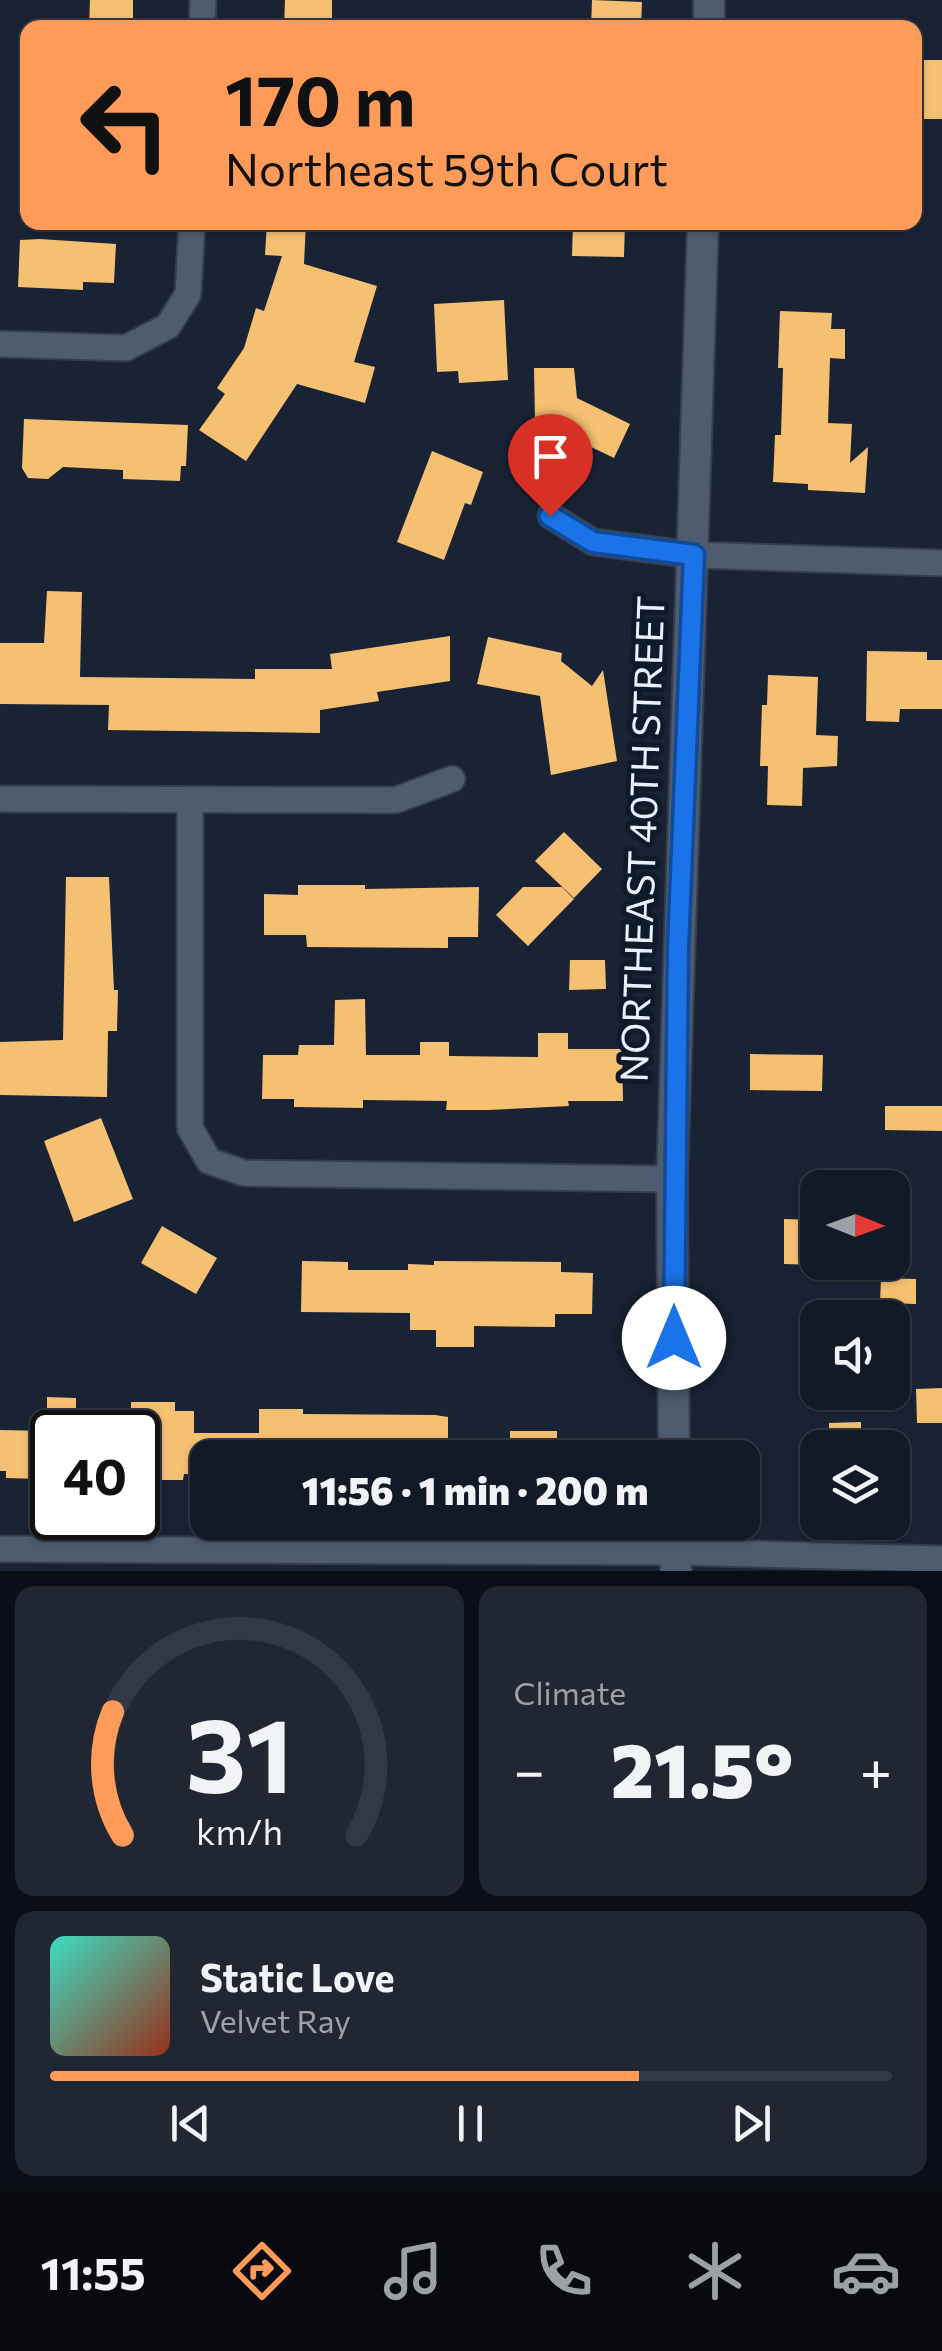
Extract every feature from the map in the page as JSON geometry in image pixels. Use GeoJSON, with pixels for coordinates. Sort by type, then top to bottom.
{"type":"FeatureCollection","features":[{"type":"Feature","properties":{"kind":"street"},"geometry":{"type":"LineString","coordinates":[[0,344],[126,348],[168,326],[188,294],[192,230]]}},
{"type":"Feature","properties":{"kind":"street","name":"NORTHEAST 40TH STREET"},"geometry":{"type":"LineString","coordinates":[[674,1440],[672,1179],[703,230]]}},
{"type":"Feature","properties":{"kind":"street"},"geometry":{"type":"LineString","coordinates":[[550,516],[593,542],[694,555],[942,563]]}},
{"type":"Feature","properties":{"kind":"street"},"geometry":{"type":"LineString","coordinates":[[0,799],[396,800],[452,779]]}},
{"type":"Feature","properties":{"kind":"street"},"geometry":{"type":"LineString","coordinates":[[190,800],[190,1128],[208,1160],[244,1174],[672,1179]]}},
{"type":"Feature","properties":{"kind":"street"},"geometry":{"type":"LineString","coordinates":[[0,1549],[675,1549],[930,1563]]}},
{"type":"Feature","properties":{"kind":"building"},"geometry":{"type":"Polygon","coordinates":[[[90,0],[133,0],[133,20],[89,20],[90,0]]]}},
{"type":"Feature","properties":{"kind":"building"},"geometry":{"type":"Polygon","coordinates":[[[285,0],[332,0],[332,20],[284,20],[285,0]]]}},
{"type":"Feature","properties":{"kind":"building"},"geometry":{"type":"Polygon","coordinates":[[[592,0],[642,2],[641,20],[591,20],[592,0]]]}},
{"type":"Feature","properties":{"kind":"building"},"geometry":{"type":"Polygon","coordinates":[[[922,60],[942,60],[942,119],[922,119],[922,60]]]}},
{"type":"Feature","properties":{"kind":"building"},"geometry":{"type":"Polygon","coordinates":[[[267,230],[306,230],[304,264],[377,286],[354,362],[375,367],[365,403],[297,384],[246,461],[199,430],[225,394],[217,388],[244,348],[256,308],[264,311],[282,256],[265,255],[267,230]]]}},
{"type":"Feature","properties":{"kind":"building"},"geometry":{"type":"Polygon","coordinates":[[[573,230],[625,230],[624,257],[572,256],[573,230]]]}},
{"type":"Feature","properties":{"kind":"building"},"geometry":{"type":"Polygon","coordinates":[[[20,240],[116,244],[114,283],[83,282],[83,290],[18,287],[20,240]]]}},
{"type":"Feature","properties":{"kind":"building"},"geometry":{"type":"Polygon","coordinates":[[[504,300],[508,380],[459,383],[458,371],[437,372],[434,304],[504,300]]]}},
{"type":"Feature","properties":{"kind":"building"},"geometry":{"type":"Polygon","coordinates":[[[780,311],[832,313],[831,329],[845,329],[845,359],[830,358],[828,423],[852,424],[850,463],[868,447],[865,493],[808,490],[808,484],[773,482],[775,435],[781,435],[780,311]]]}},
{"type":"Feature","properties":{"kind":"building"},"geometry":{"type":"Polygon","coordinates":[[[534,368],[574,368],[577,398],[630,424],[614,458],[535,420],[534,368]]]}},
{"type":"Feature","properties":{"kind":"building"},"geometry":{"type":"Polygon","coordinates":[[[24,419],[188,425],[186,466],[181,466],[180,481],[123,479],[123,470],[63,467],[48,479],[28,478],[22,468],[24,419]]]}},
{"type":"Feature","properties":{"kind":"building"},"geometry":{"type":"Polygon","coordinates":[[[432,451],[483,472],[471,505],[465,503],[444,560],[397,542],[432,451]]]}},
{"type":"Feature","properties":{"kind":"building"},"geometry":{"type":"Polygon","coordinates":[[[47,591],[82,592],[80,677],[255,679],[255,669],[332,669],[330,654],[450,636],[450,681],[377,692],[379,701],[320,710],[320,733],[108,730],[109,705],[0,704],[0,643],[44,643],[47,591]]]}},
{"type":"Feature","properties":{"kind":"building"},"geometry":{"type":"Polygon","coordinates":[[[488,637],[562,653],[561,661],[592,686],[603,670],[617,761],[551,775],[540,696],[477,684],[488,637]]]}},
{"type":"Feature","properties":{"kind":"building"},"geometry":{"type":"Polygon","coordinates":[[[867,651],[927,652],[927,660],[942,660],[942,709],[900,709],[899,722],[866,721],[867,651]]]}},
{"type":"Feature","properties":{"kind":"building"},"geometry":{"type":"Polygon","coordinates":[[[768,675],[818,677],[816,735],[838,736],[837,766],[803,768],[802,806],[767,805],[768,766],[760,766],[762,705],[767,705],[768,675]]]}},
{"type":"Feature","properties":{"kind":"building"},"geometry":{"type":"Polygon","coordinates":[[[564,832],[602,869],[574,898],[535,861],[564,832]]]}},
{"type":"Feature","properties":{"kind":"building"},"geometry":{"type":"Polygon","coordinates":[[[66,877],[109,877],[114,990],[118,990],[117,1031],[108,1031],[107,1097],[0,1095],[0,1042],[63,1040],[66,877]]]}},
{"type":"Feature","properties":{"kind":"building"},"geometry":{"type":"Polygon","coordinates":[[[298,885],[365,885],[365,889],[479,887],[478,937],[448,937],[448,948],[307,947],[306,935],[264,935],[264,894],[298,895],[298,885]]]}},
{"type":"Feature","properties":{"kind":"building"},"geometry":{"type":"Polygon","coordinates":[[[523,887],[562,887],[574,899],[528,946],[496,915],[523,887]]]}},
{"type":"Feature","properties":{"kind":"building"},"geometry":{"type":"Polygon","coordinates":[[[570,960],[605,960],[606,989],[569,990],[570,960]]]}},
{"type":"Feature","properties":{"kind":"building"},"geometry":{"type":"Polygon","coordinates":[[[365,999],[366,1055],[420,1055],[420,1042],[449,1042],[449,1056],[538,1057],[538,1033],[568,1033],[568,1049],[622,1049],[623,1101],[446,1110],[447,1101],[363,1100],[363,1108],[294,1107],[294,1099],[262,1099],[263,1055],[298,1055],[299,1045],[334,1045],[335,1000],[365,999]]]}},
{"type":"Feature","properties":{"kind":"building"},"geometry":{"type":"Polygon","coordinates":[[[750,1054],[823,1055],[822,1091],[750,1090],[750,1054]]]}},
{"type":"Feature","properties":{"kind":"building"},"geometry":{"type":"Polygon","coordinates":[[[885,1106],[942,1106],[942,1131],[885,1130],[885,1106]]]}},
{"type":"Feature","properties":{"kind":"building"},"geometry":{"type":"Polygon","coordinates":[[[101,1118],[133,1199],[74,1222],[44,1141],[101,1118]]]}},
{"type":"Feature","properties":{"kind":"building"},"geometry":{"type":"Polygon","coordinates":[[[784,1219],[800,1219],[800,1264],[784,1264],[784,1219]]]}},
{"type":"Feature","properties":{"kind":"building"},"geometry":{"type":"Polygon","coordinates":[[[162,1226],[217,1258],[196,1294],[141,1263],[162,1226]]]}},
{"type":"Feature","properties":{"kind":"building"},"geometry":{"type":"Polygon","coordinates":[[[302,1261],[348,1262],[348,1270],[408,1270],[408,1264],[434,1265],[434,1261],[561,1262],[561,1272],[593,1273],[592,1314],[555,1314],[555,1327],[474,1326],[474,1347],[436,1347],[436,1330],[410,1330],[410,1313],[301,1312],[302,1261]]]}},
{"type":"Feature","properties":{"kind":"building"},"geometry":{"type":"Polygon","coordinates":[[[916,1279],[916,1304],[910,1304],[910,1300],[880,1300],[881,1280],[916,1279]]]}},
{"type":"Feature","properties":{"kind":"building"},"geometry":{"type":"Polygon","coordinates":[[[942,1388],[942,1423],[917,1423],[916,1389],[942,1388]]]}},
{"type":"Feature","properties":{"kind":"building"},"geometry":{"type":"Polygon","coordinates":[[[47,1397],[76,1398],[76,1410],[47,1410],[47,1397]]]}},
{"type":"Feature","properties":{"kind":"building"},"geometry":{"type":"Polygon","coordinates":[[[131,1402],[175,1402],[175,1411],[194,1411],[194,1433],[259,1433],[259,1409],[303,1409],[303,1414],[435,1415],[448,1417],[448,1440],[190,1440],[190,1474],[184,1474],[183,1480],[160,1480],[160,1410],[131,1410],[131,1402]]]}},
{"type":"Feature","properties":{"kind":"building"},"geometry":{"type":"Polygon","coordinates":[[[861,1422],[861,1430],[829,1430],[829,1423],[861,1422]]]}},
{"type":"Feature","properties":{"kind":"building"},"geometry":{"type":"Polygon","coordinates":[[[0,1430],[30,1431],[30,1479],[6,1478],[6,1471],[0,1471],[0,1430]]]}},
{"type":"Feature","properties":{"kind":"building"},"geometry":{"type":"Polygon","coordinates":[[[510,1431],[557,1431],[557,1440],[510,1440],[510,1431]]]}},
{"type":"Feature","properties":{"kind":"route"},"geometry":{"type":"LineString","coordinates":[[550,516],[593,542],[694,555],[672,1179],[674,1338]]}}]}
